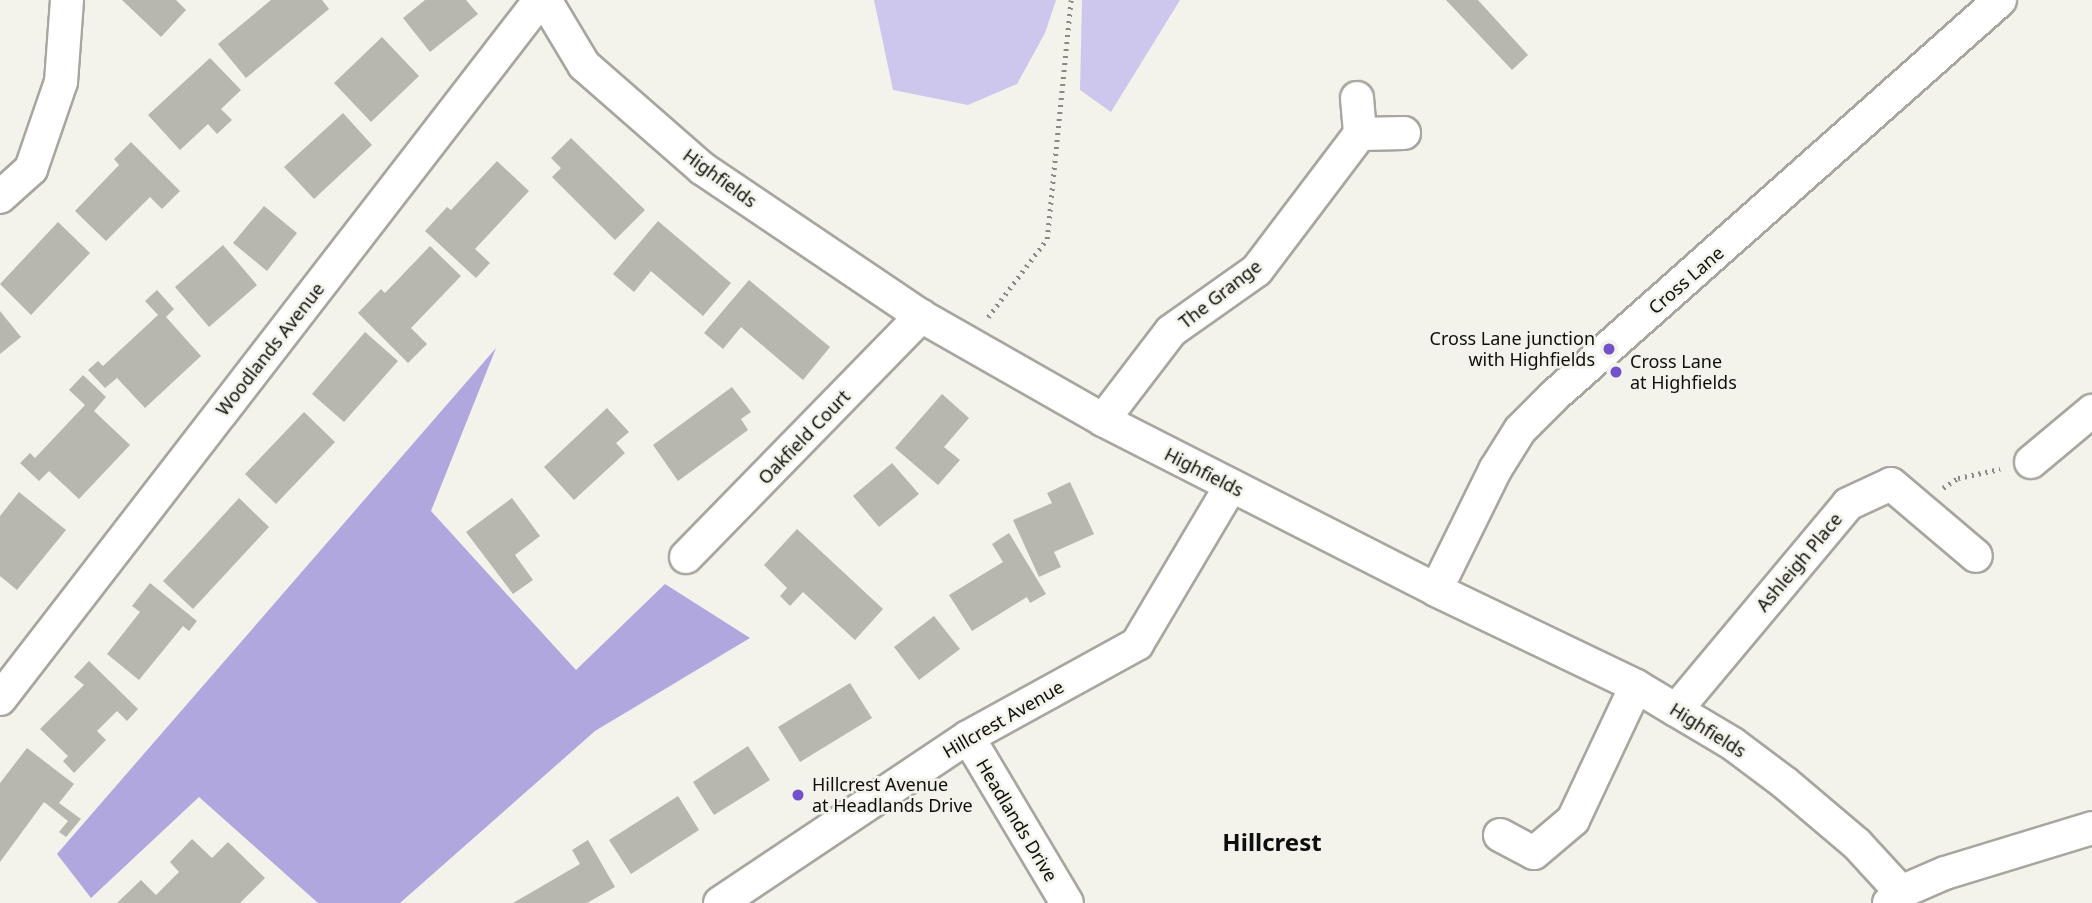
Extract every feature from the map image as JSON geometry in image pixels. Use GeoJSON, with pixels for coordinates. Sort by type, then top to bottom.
{"type":"FeatureCollection","features":[{"type":"Feature","properties":{"kind":"street"},"geometry":{"type":"LineString","coordinates":[[0,197],[31,169],[61,82],[67,0]]}},
{"type":"Feature","properties":{"kind":"street","name":"Highfields"},"geometry":{"type":"LineString","coordinates":[[542,0],[584,65],[703,169],[921,316],[1103,420],[1436,590],[1636,686],[1676,709],[1733,744],[1785,783],[1857,844],[1895,898]]}},
{"type":"Feature","properties":{"kind":"street","name":"Woodlands Avenue"},"geometry":{"type":"LineString","coordinates":[[0,699],[542,0]]}},
{"type":"Feature","properties":{"kind":"street","name":"Cross Lane"},"geometry":{"type":"LineString","coordinates":[[1436,590],[1495,470],[1520,430],[1989,4]]}},
{"type":"Feature","properties":{"kind":"street"},"geometry":{"type":"LineString","coordinates":[[1357,98],[1360,134],[1404,133]]}},
{"type":"Feature","properties":{"kind":"street","name":"The Grange"},"geometry":{"type":"LineString","coordinates":[[1103,420],[1171,331],[1258,270],[1360,134]]}},
{"type":"Feature","properties":{"kind":"street","name":"Oakfield Court"},"geometry":{"type":"LineString","coordinates":[[686,557],[921,316]]}},
{"type":"Feature","properties":{"kind":"street"},"geometry":{"type":"LineString","coordinates":[[2031,462],[2092,411]]}},
{"type":"Feature","properties":{"kind":"street","name":"Ashleigh Place"},"geometry":{"type":"LineString","coordinates":[[1676,709],[1848,504],[1891,484],[1976,556]]}},
{"type":"Feature","properties":{"kind":"street","name":"Hillcrest Avenue"},"geometry":{"type":"LineString","coordinates":[[720,903],[968,737],[1137,644],[1231,486]]}},
{"type":"Feature","properties":{"kind":"street"},"geometry":{"type":"LineString","coordinates":[[1500,835],[1534,853],[1573,820],[1636,686]]}},
{"type":"Feature","properties":{"kind":"street","name":"Headlands Drive"},"geometry":{"type":"LineString","coordinates":[[968,737],[1067,903]]}},
{"type":"Feature","properties":{"kind":"street"},"geometry":{"type":"LineString","coordinates":[[1895,898],[1945,873],[2092,828]]}},
{"type":"Feature","properties":{"kind":"path"},"geometry":{"type":"LineString","coordinates":[[968,343],[1048,239],[1071,0]]}},
{"type":"Feature","properties":{"kind":"path"},"geometry":{"type":"LineString","coordinates":[[1916,506],[1958,478],[2031,462]]}},
{"type":"Feature","properties":{"kind":"shaded area"},"geometry":{"type":"Polygon","coordinates":[[[874,0],[1056,0],[1045,33],[1017,84],[968,105],[893,90],[874,0]]]}},
{"type":"Feature","properties":{"kind":"shaded area"},"geometry":{"type":"Polygon","coordinates":[[[1082,0],[1180,0],[1111,112],[1080,90],[1082,0]]]}},
{"type":"Feature","properties":{"kind":"shaded area"},"geometry":{"type":"Polygon","coordinates":[[[496,348],[431,511],[576,670],[665,584],[750,638],[595,731],[400,903],[318,903],[199,797],[91,898],[57,854],[496,348]]]}},
{"type":"Feature","properties":{"kind":"building"},"geometry":{"type":"Polygon","coordinates":[[[122,0],[176,0],[186,10],[161,37],[122,0]]]}},
{"type":"Feature","properties":{"kind":"building"},"geometry":{"type":"Polygon","coordinates":[[[271,0],[322,0],[329,9],[246,78],[218,44],[271,0]]]}},
{"type":"Feature","properties":{"kind":"building"},"geometry":{"type":"Polygon","coordinates":[[[425,0],[466,0],[478,14],[430,52],[403,18],[425,0]]]}},
{"type":"Feature","properties":{"kind":"building"},"geometry":{"type":"Polygon","coordinates":[[[1446,0],[1478,0],[1528,55],[1512,70],[1446,0]]]}},
{"type":"Feature","properties":{"kind":"building"},"geometry":{"type":"Polygon","coordinates":[[[382,37],[419,76],[371,122],[334,83],[382,37]]]}},
{"type":"Feature","properties":{"kind":"building"},"geometry":{"type":"Polygon","coordinates":[[[210,58],[241,90],[221,109],[232,120],[217,134],[208,124],[180,150],[148,115],[210,58]]]}},
{"type":"Feature","properties":{"kind":"building"},"geometry":{"type":"Polygon","coordinates":[[[343,113],[372,145],[314,199],[284,167],[343,113]]]}},
{"type":"Feature","properties":{"kind":"building"},"geometry":{"type":"Polygon","coordinates":[[[571,138],[645,210],[615,240],[552,177],[561,168],[551,158],[571,138]]]}},
{"type":"Feature","properties":{"kind":"building"},"geometry":{"type":"Polygon","coordinates":[[[131,142],[180,191],[162,209],[150,197],[106,241],[75,211],[119,165],[114,159],[131,142]]]}},
{"type":"Feature","properties":{"kind":"building"},"geometry":{"type":"Polygon","coordinates":[[[497,161],[529,191],[475,249],[490,263],[476,278],[425,231],[447,207],[451,210],[497,161]]]}},
{"type":"Feature","properties":{"kind":"building"},"geometry":{"type":"Polygon","coordinates":[[[264,206],[297,233],[267,271],[233,243],[264,206]]]}},
{"type":"Feature","properties":{"kind":"building"},"geometry":{"type":"Polygon","coordinates":[[[658,221],[731,283],[703,316],[651,271],[634,292],[613,274],[658,221]]]}},
{"type":"Feature","properties":{"kind":"building"},"geometry":{"type":"Polygon","coordinates":[[[58,222],[90,253],[31,315],[0,284],[58,222]]]}},
{"type":"Feature","properties":{"kind":"building"},"geometry":{"type":"Polygon","coordinates":[[[223,245],[257,285],[209,327],[175,287],[223,245]]]}},
{"type":"Feature","properties":{"kind":"building"},"geometry":{"type":"Polygon","coordinates":[[[430,246],[461,276],[411,328],[427,344],[408,363],[358,313],[381,289],[385,293],[430,246]]]}},
{"type":"Feature","properties":{"kind":"building"},"geometry":{"type":"Polygon","coordinates":[[[749,280],[830,347],[803,380],[741,327],[723,349],[704,333],[749,280]]]}},
{"type":"Feature","properties":{"kind":"building"},"geometry":{"type":"Polygon","coordinates":[[[157,290],[174,309],[166,317],[201,356],[145,408],[117,378],[105,388],[88,370],[98,361],[103,366],[158,315],[145,301],[157,290]]]}},
{"type":"Feature","properties":{"kind":"building"},"geometry":{"type":"Polygon","coordinates":[[[0,311],[21,337],[0,354],[0,311]]]}},
{"type":"Feature","properties":{"kind":"building"},"geometry":{"type":"Polygon","coordinates":[[[365,332],[398,361],[344,422],[312,394],[365,332]]]}},
{"type":"Feature","properties":{"kind":"building"},"geometry":{"type":"Polygon","coordinates":[[[83,375],[106,397],[94,411],[130,445],[79,499],[49,471],[39,481],[20,463],[30,453],[35,458],[85,405],[69,390],[83,375]]]}},
{"type":"Feature","properties":{"kind":"building"},"geometry":{"type":"Polygon","coordinates":[[[732,387],[751,412],[741,419],[748,430],[678,481],[653,445],[732,387]]]}},
{"type":"Feature","properties":{"kind":"building"},"geometry":{"type":"Polygon","coordinates":[[[942,394],[969,418],[944,447],[960,460],[938,485],[895,448],[942,394]]]}},
{"type":"Feature","properties":{"kind":"building"},"geometry":{"type":"Polygon","coordinates":[[[607,408],[629,432],[616,443],[625,453],[574,500],[544,467],[607,408]]]}},
{"type":"Feature","properties":{"kind":"building"},"geometry":{"type":"Polygon","coordinates":[[[304,412],[335,442],[276,504],[245,474],[304,412]]]}},
{"type":"Feature","properties":{"kind":"building"},"geometry":{"type":"Polygon","coordinates":[[[892,463],[919,494],[879,527],[853,496],[892,463]]]}},
{"type":"Feature","properties":{"kind":"building"},"geometry":{"type":"Polygon","coordinates":[[[1070,482],[1094,534],[1054,552],[1061,567],[1039,577],[1013,520],[1052,503],[1047,493],[1070,482]]]}},
{"type":"Feature","properties":{"kind":"building"},"geometry":{"type":"Polygon","coordinates":[[[19,492],[66,530],[17,590],[0,576],[0,516],[19,492]]]}},
{"type":"Feature","properties":{"kind":"building"},"geometry":{"type":"Polygon","coordinates":[[[239,498],[269,527],[193,609],[163,581],[239,498]]]}},
{"type":"Feature","properties":{"kind":"building"},"geometry":{"type":"Polygon","coordinates":[[[512,498],[540,536],[515,555],[533,580],[513,594],[466,532],[512,498]]]}},
{"type":"Feature","properties":{"kind":"building"},"geometry":{"type":"Polygon","coordinates":[[[797,529],[883,609],[855,640],[803,592],[790,606],[780,596],[787,588],[764,565],[797,529]]]}},
{"type":"Feature","properties":{"kind":"building"},"geometry":{"type":"Polygon","coordinates":[[[1009,533],[1046,594],[1030,603],[1027,597],[972,631],[949,595],[1003,562],[992,544],[1009,533]]]}},
{"type":"Feature","properties":{"kind":"building"},"geometry":{"type":"Polygon","coordinates":[[[150,583],[197,621],[189,631],[183,626],[139,680],[107,654],[140,612],[132,606],[150,583]]]}},
{"type":"Feature","properties":{"kind":"building"},"geometry":{"type":"Polygon","coordinates":[[[934,616],[960,649],[919,680],[894,647],[934,616]]]}},
{"type":"Feature","properties":{"kind":"building"},"geometry":{"type":"Polygon","coordinates":[[[89,661],[138,709],[127,721],[117,711],[97,731],[106,740],[74,773],[63,761],[68,756],[40,729],[84,685],[74,677],[89,661]]]}},
{"type":"Feature","properties":{"kind":"building"},"geometry":{"type":"Polygon","coordinates":[[[850,683],[872,718],[800,762],[778,727],[850,683]]]}},
{"type":"Feature","properties":{"kind":"building"},"geometry":{"type":"Polygon","coordinates":[[[748,746],[770,780],[714,815],[693,782],[748,746]]]}},
{"type":"Feature","properties":{"kind":"building"},"geometry":{"type":"Polygon","coordinates":[[[27,748],[74,784],[59,803],[81,819],[66,837],[59,832],[68,821],[44,802],[0,862],[0,783],[27,748]]]}},
{"type":"Feature","properties":{"kind":"building"},"geometry":{"type":"Polygon","coordinates":[[[678,796],[699,830],[631,874],[609,840],[678,796]]]}},
{"type":"Feature","properties":{"kind":"building"},"geometry":{"type":"Polygon","coordinates":[[[192,839],[212,858],[228,842],[265,878],[240,903],[117,903],[141,880],[156,895],[179,872],[170,862],[192,839]]]}},
{"type":"Feature","properties":{"kind":"building"},"geometry":{"type":"Polygon","coordinates":[[[588,840],[615,887],[587,903],[513,903],[580,864],[572,850],[588,840]]]}},
{"type":"Feature","properties":{"kind":"place","name":"Cross Lane junction with Highfields"},"geometry":{"type":"Point","coordinates":[1609,349]}},
{"type":"Feature","properties":{"kind":"place","name":"Cross Lane at Highfields"},"geometry":{"type":"Point","coordinates":[1616,372]}},
{"type":"Feature","properties":{"kind":"place","name":"Hillcrest Avenue at Headlands Drive"},"geometry":{"type":"Point","coordinates":[798,795]}},
{"type":"Feature","properties":{"kind":"district","name":"Hillcrest"},"geometry":{"type":"Point","coordinates":[1272,842]}}]}
